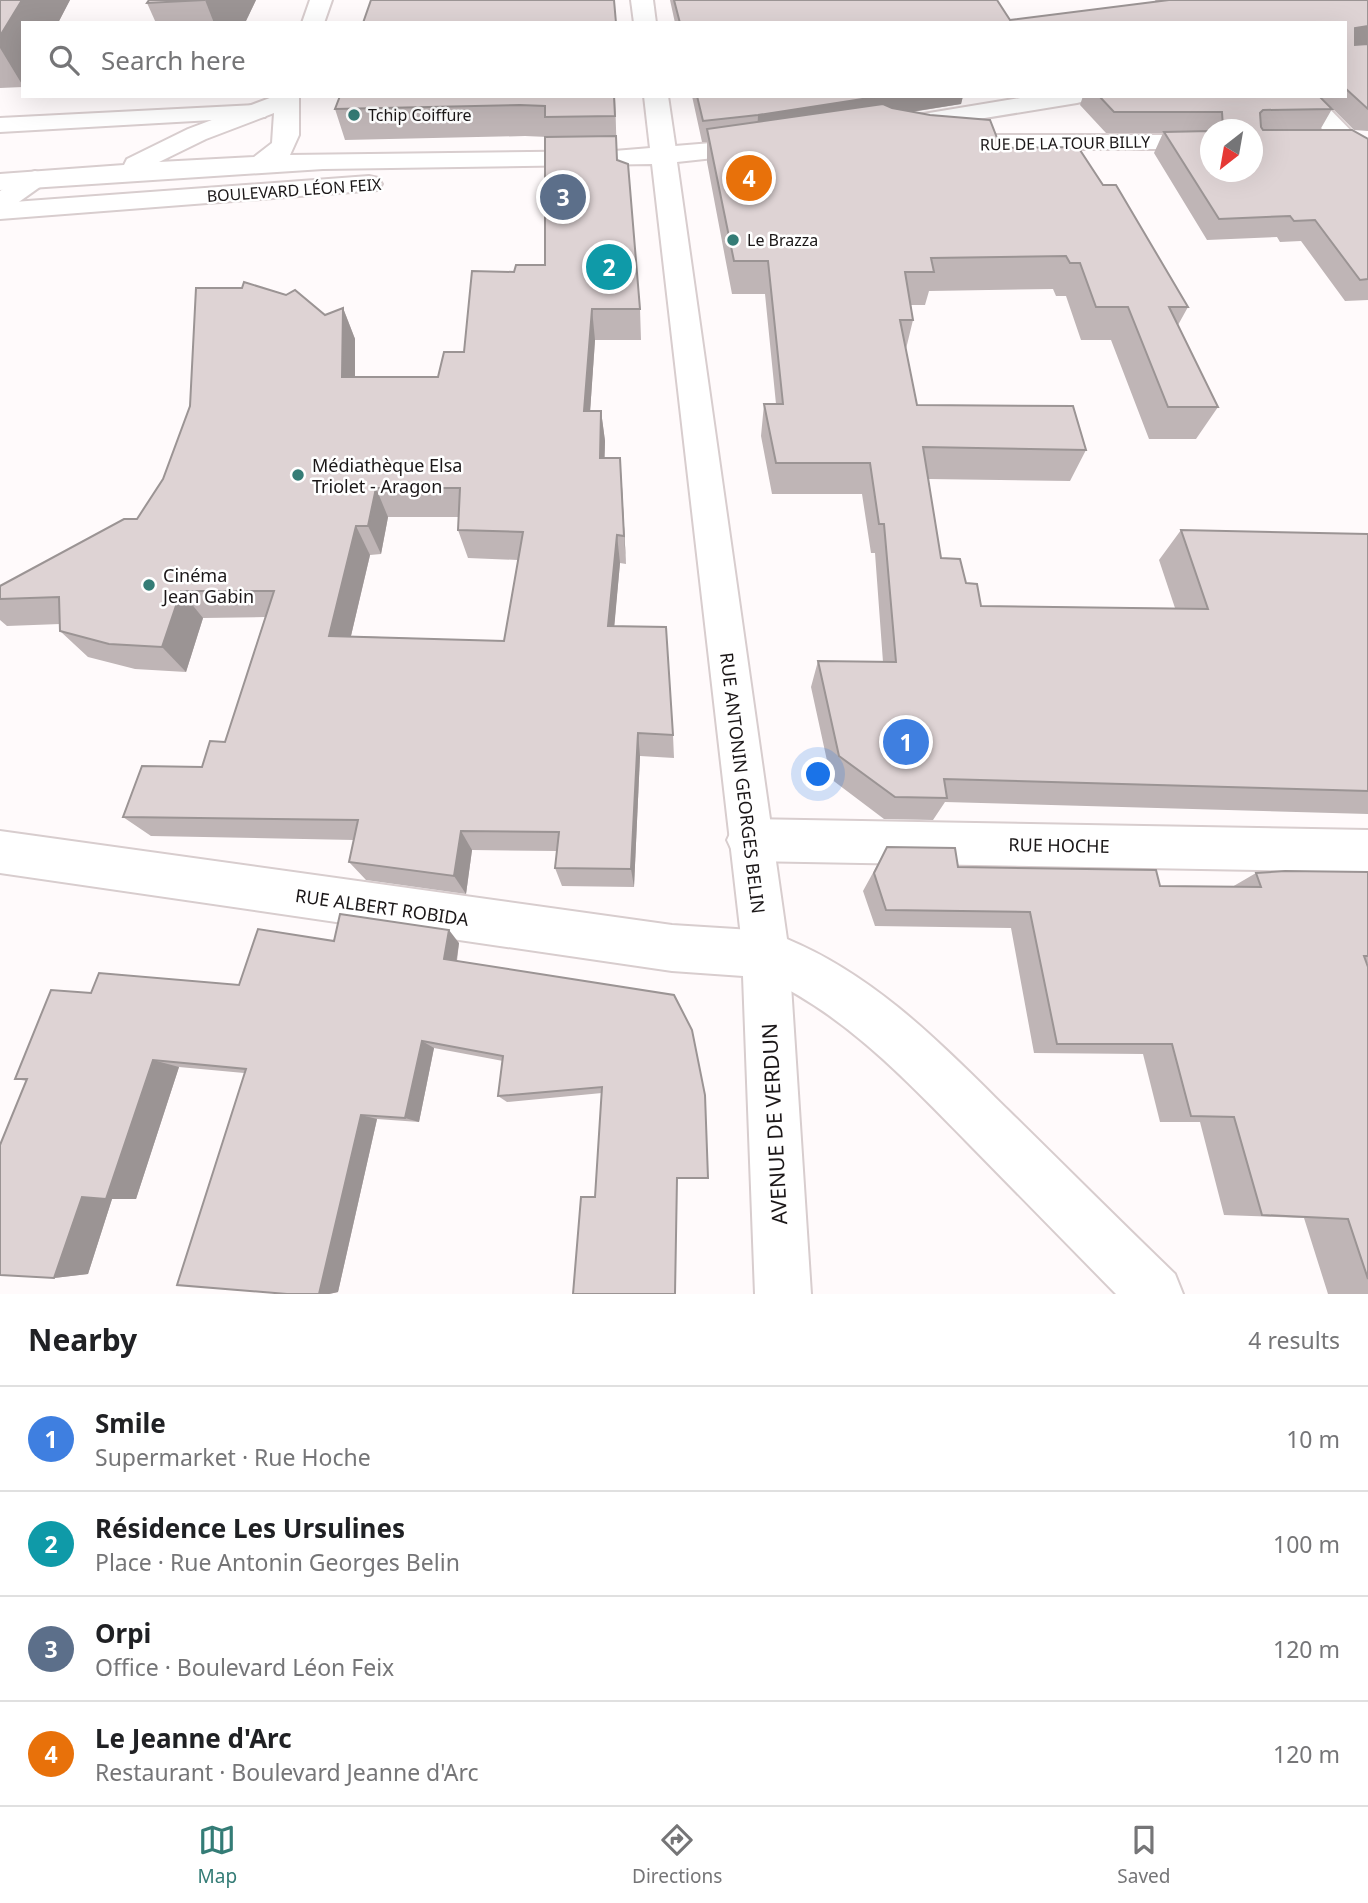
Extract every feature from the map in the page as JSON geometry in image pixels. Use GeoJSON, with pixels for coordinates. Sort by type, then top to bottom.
{"type":"FeatureCollection","features":[{"type":"Feature","properties":{"kind":"main road"},"geometry":{"type":"LineString","coordinates":[[314,21],[321,0]]}},
{"type":"Feature","properties":{"kind":"main road"},"geometry":{"type":"LineString","coordinates":[[642,0],[645,21]]}},
{"type":"Feature","properties":{"kind":"main road","name":"RUE ANTONIN GEORGES BELIN"},"geometry":{"type":"LineString","coordinates":[[656,98],[749,840],[766,954]]}},
{"type":"Feature","properties":{"kind":"main road","name":"RUE DE LA TOUR BILLY"},"geometry":{"type":"LineString","coordinates":[[1064,98],[879,128],[889,134],[967,144],[1200,142]]}},
{"type":"Feature","properties":{"kind":"main road"},"geometry":{"type":"LineString","coordinates":[[1306,98],[1358,140],[1368,163]]}},
{"type":"Feature","properties":{"kind":"main road"},"geometry":{"type":"LineString","coordinates":[[116,174],[197,134],[286,99],[289,134],[287,143],[263,162],[150,201]]}},
{"type":"Feature","properties":{"kind":"main road"},"geometry":{"type":"LineString","coordinates":[[0,125],[256,112]]}},
{"type":"Feature","properties":{"kind":"main road"},"geometry":{"type":"LineString","coordinates":[[1307,141],[1358,140]]}},
{"type":"Feature","properties":{"kind":"main road","name":"BOULEVARD LÉON FEIX"},"geometry":{"type":"LineString","coordinates":[[0,182],[263,162],[664,157],[784,142]]}},
{"type":"Feature","properties":{"kind":"main road","name":"BOULEVARD LÉON FEIX"},"geometry":{"type":"LineString","coordinates":[[0,211],[456,178],[587,160]]}},
{"type":"Feature","properties":{"kind":"main road"},"geometry":{"type":"LineString","coordinates":[[258,192],[263,162]]}},
{"type":"Feature","properties":{"kind":"main road"},"geometry":{"type":"LineString","coordinates":[[0,203],[35,179]]}},
{"type":"Feature","properties":{"kind":"main road","name":"RUE HOCHE"},"geometry":{"type":"LineString","coordinates":[[749,840],[1368,851]]}},
{"type":"Feature","properties":{"kind":"main road","name":"RUE ALBERT ROBIDA"},"geometry":{"type":"LineString","coordinates":[[0,852],[672,948],[766,954]]}},
{"type":"Feature","properties":{"kind":"main road"},"geometry":{"type":"LineString","coordinates":[[766,954],[799,966],[866,1010],[906,1045],[1155,1294]]}},
{"type":"Feature","properties":{"kind":"main road","name":"AVENUE DE VERDUN"},"geometry":{"type":"LineString","coordinates":[[766,954],[783,1294]]}},
{"type":"Feature","properties":{"kind":"building"},"geometry":{"type":"Polygon","coordinates":[[[0,0],[22,0],[0,36],[0,0]]]}},
{"type":"Feature","properties":{"kind":"building"},"geometry":{"type":"Polygon","coordinates":[[[149,0],[205,0],[147,3],[149,0]]]}},
{"type":"Feature","properties":{"kind":"building"},"geometry":{"type":"Polygon","coordinates":[[[371,0],[614,0],[616,21],[364,21],[371,0]]]}},
{"type":"Feature","properties":{"kind":"building"},"geometry":{"type":"Polygon","coordinates":[[[674,0],[997,0],[1010,20],[1169,0],[1368,0],[1368,26],[1355,28],[1355,45],[1368,44],[1368,109],[1347,90],[1347,21],[679,21],[674,0]]]}},
{"type":"Feature","properties":{"kind":"building"},"geometry":{"type":"Polygon","coordinates":[[[339,98],[614,98],[615,116],[545,117],[545,106],[520,105],[335,109],[339,98]]]}},
{"type":"Feature","properties":{"kind":"building"},"geometry":{"type":"Polygon","coordinates":[[[697,98],[869,98],[758,115],[703,121],[697,98]]]}},
{"type":"Feature","properties":{"kind":"building"},"geometry":{"type":"Polygon","coordinates":[[[1101,98],[1321,98],[1332,109],[1263,110],[1260,119],[1222,119],[1222,112],[1114,112],[1101,98]]]}},
{"type":"Feature","properties":{"kind":"building"},"geometry":{"type":"Polygon","coordinates":[[[883,104],[930,115],[990,120],[1001,148],[1078,147],[1103,185],[1116,185],[1188,307],[1169,307],[1218,407],[1168,407],[1128,307],[1096,307],[1080,263],[1070,263],[1066,256],[931,258],[934,272],[905,272],[913,320],[900,320],[917,405],[1073,406],[1086,450],[923,447],[941,558],[960,559],[966,583],[977,584],[981,606],[1208,609],[1181,530],[1368,534],[1368,791],[944,779],[947,798],[895,797],[839,756],[818,661],[896,662],[884,524],[879,524],[870,463],[776,463],[764,404],[783,404],[768,261],[734,261],[707,129],[883,104]]]}},
{"type":"Feature","properties":{"kind":"building"},"geometry":{"type":"Polygon","coordinates":[[[1263,130],[1352,130],[1368,139],[1368,279],[1360,280],[1315,220],[1294,221],[1290,216],[1219,219],[1164,132],[1200,131],[1200,182],[1263,182],[1263,130]]]}},
{"type":"Feature","properties":{"kind":"building"},"geometry":{"type":"Polygon","coordinates":[[[616,136],[617,160],[628,164],[640,309],[592,309],[584,411],[601,411],[600,458],[620,458],[624,536],[617,535],[608,626],[666,627],[673,735],[638,733],[631,869],[555,868],[559,832],[461,831],[454,876],[349,862],[358,820],[123,817],[142,766],[202,767],[210,741],[225,742],[274,591],[181,591],[162,647],[109,644],[60,631],[59,597],[0,599],[0,586],[124,519],[137,519],[163,479],[190,406],[196,288],[242,288],[244,282],[286,295],[295,290],[325,315],[343,308],[342,377],[438,377],[444,352],[464,352],[472,271],[514,272],[516,265],[545,265],[545,137],[616,136]],[[376,488],[368,526],[356,526],[329,636],[504,641],[523,532],[458,530],[460,488],[376,488]]]}},
{"type":"Feature","properties":{"kind":"building"},"geometry":{"type":"Polygon","coordinates":[[[887,847],[955,848],[958,867],[1156,870],[1160,886],[1261,887],[1256,873],[1368,872],[1368,956],[1364,956],[1368,967],[1368,1279],[1348,1219],[1262,1215],[1234,1117],[1191,1116],[1172,1044],[1057,1044],[1030,912],[886,910],[874,873],[887,847]]]}},
{"type":"Feature","properties":{"kind":"building"},"geometry":{"type":"Polygon","coordinates":[[[340,914],[449,930],[444,959],[674,995],[692,1030],[705,1095],[708,1178],[677,1178],[675,1294],[573,1294],[581,1197],[595,1197],[602,1087],[498,1096],[503,1056],[422,1041],[405,1118],[361,1115],[319,1294],[177,1285],[246,1069],[153,1060],[106,1199],[82,1197],[54,1278],[0,1275],[0,1145],[27,1079],[15,1079],[51,990],[91,993],[99,973],[239,985],[258,929],[334,941],[340,914]]]}},
{"type":"Feature","properties":{"kind":"place","name":"Tchip Coiffure"},"geometry":{"type":"Point","coordinates":[354,115]}},
{"type":"Feature","properties":{"kind":"place","name":"Le Jeanne d'Arc"},"geometry":{"type":"Point","coordinates":[749,178]}},
{"type":"Feature","properties":{"kind":"place","name":"Orpi"},"geometry":{"type":"Point","coordinates":[563,197]}},
{"type":"Feature","properties":{"kind":"place","name":"Le Brazza"},"geometry":{"type":"Point","coordinates":[733,240]}},
{"type":"Feature","properties":{"kind":"place","name":"Résidence Les Ursulines"},"geometry":{"type":"Point","coordinates":[609,267]}},
{"type":"Feature","properties":{"kind":"place","name":"Médiathèque Elsa Triolet - Aragon"},"geometry":{"type":"Point","coordinates":[298,475]}},
{"type":"Feature","properties":{"kind":"place","name":"Cinéma Jean Gabin"},"geometry":{"type":"Point","coordinates":[149,585]}},
{"type":"Feature","properties":{"kind":"place","name":"Smile"},"geometry":{"type":"Point","coordinates":[906,742]}}]}
